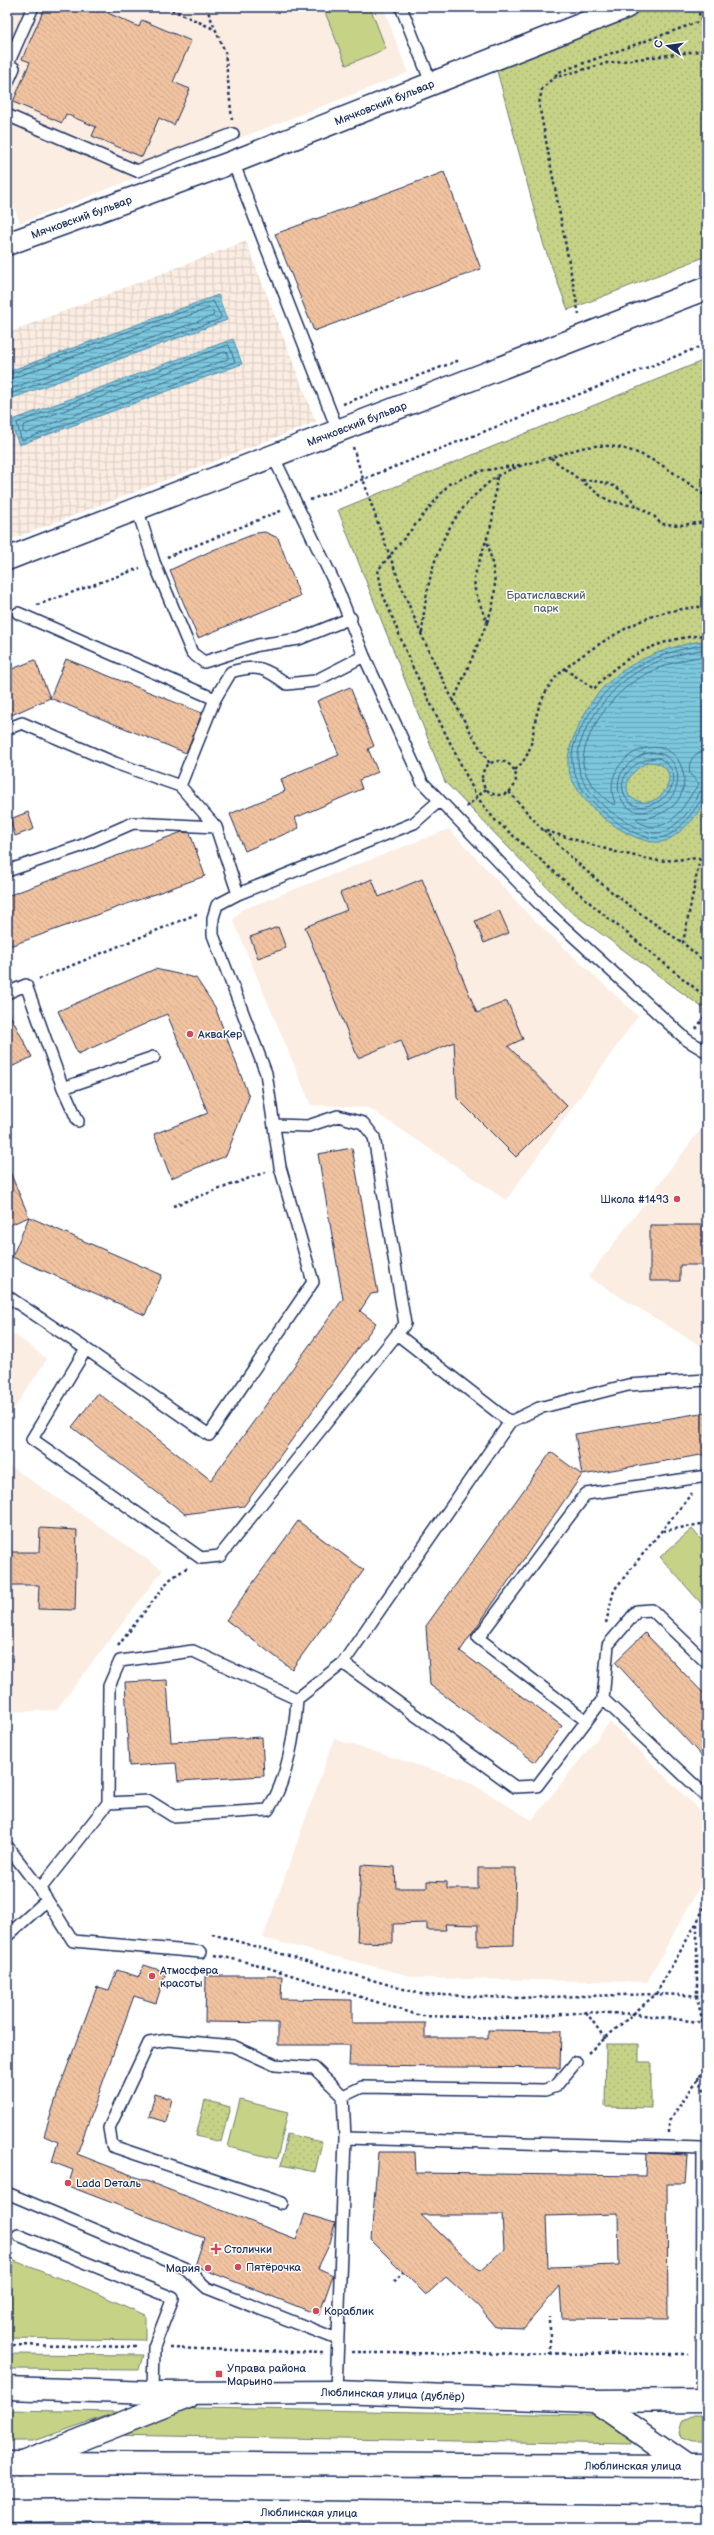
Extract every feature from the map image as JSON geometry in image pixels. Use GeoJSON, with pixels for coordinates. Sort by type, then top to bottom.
{"type":"FeatureCollection","features":[{"type":"Feature","properties":{"kind":"street","name":"Мячковский бульвар"},"geometry":{"type":"LineString","coordinates":[[7,244],[233,162],[432,85],[614,9]]}},
{"type":"Feature","properties":{"kind":"street","name":"Мячковский бульвар"},"geometry":{"type":"LineString","coordinates":[[7,560],[137,508],[707,288]]}},
{"type":"Feature","properties":{"kind":"street","name":"Люблинская улица (дублёр)"},"geometry":{"type":"LineString","coordinates":[[7,2388],[153,2392],[336,2392],[595,2401],[704,2400]]}},
{"type":"Feature","properties":{"kind":"street"},"geometry":{"type":"LineString","coordinates":[[15,2463],[202,2391]]}},
{"type":"Feature","properties":{"kind":"street"},"geometry":{"type":"LineString","coordinates":[[595,2401],[698,2466]]}},
{"type":"Feature","properties":{"kind":"street","name":"Люблинская улица"},"geometry":{"type":"LineString","coordinates":[[15,2463],[698,2466]]}},
{"type":"Feature","properties":{"kind":"street"},"geometry":{"type":"LineString","coordinates":[[96,2510],[116,2528]]}},
{"type":"Feature","properties":{"kind":"street","name":"Люблинская улица"},"geometry":{"type":"LineString","coordinates":[[7,2511],[96,2510],[406,2521],[707,2517]]}},
{"type":"Feature","properties":{"kind":"lane"},"geometry":{"type":"LineString","coordinates":[[7,84],[14,68],[7,66],[33,7]]}},
{"type":"Feature","properties":{"kind":"lane"},"geometry":{"type":"LineString","coordinates":[[400,7],[432,85]]}},
{"type":"Feature","properties":{"kind":"lane"},"geometry":{"type":"LineString","coordinates":[[7,115],[137,171],[233,134]]}},
{"type":"Feature","properties":{"kind":"lane"},"geometry":{"type":"LineString","coordinates":[[233,162],[342,429]]}},
{"type":"Feature","properties":{"kind":"lane"},"geometry":{"type":"LineString","coordinates":[[273,456],[351,618],[364,656],[422,782],[439,801],[457,816],[547,912],[687,1040],[707,1052]]}},
{"type":"Feature","properties":{"kind":"lane"},"geometry":{"type":"LineString","coordinates":[[137,508],[154,562],[192,653],[204,662],[258,644],[299,639],[351,618]]}},
{"type":"Feature","properties":{"kind":"lane"},"geometry":{"type":"LineString","coordinates":[[18,613],[215,699]]}},
{"type":"Feature","properties":{"kind":"lane"},"geometry":{"type":"LineString","coordinates":[[180,786],[215,699],[231,672],[252,666],[268,671],[287,684],[315,681],[364,656]]}},
{"type":"Feature","properties":{"kind":"lane"},"geometry":{"type":"LineString","coordinates":[[7,729],[22,723],[116,764],[180,786],[216,827],[238,894]]}},
{"type":"Feature","properties":{"kind":"lane"},"geometry":{"type":"LineString","coordinates":[[7,1296],[209,1435],[313,1282],[280,1167],[266,1073],[213,935],[213,918],[217,905],[238,894],[414,823],[439,801]]}},
{"type":"Feature","properties":{"kind":"lane"},"geometry":{"type":"LineString","coordinates":[[7,871],[78,847],[132,823],[216,827]]}},
{"type":"Feature","properties":{"kind":"lane"},"geometry":{"type":"LineString","coordinates":[[7,993],[26,985],[63,1088],[78,1120]]}},
{"type":"Feature","properties":{"kind":"lane"},"geometry":{"type":"LineString","coordinates":[[63,1088],[154,1056]]}},
{"type":"Feature","properties":{"kind":"lane"},"geometry":{"type":"LineString","coordinates":[[86,1349],[32,1439],[201,1558],[220,1556],[398,1335],[405,1324],[374,1137],[363,1123],[338,1116],[308,1126],[274,1125]]}},
{"type":"Feature","properties":{"kind":"lane"},"geometry":{"type":"LineString","coordinates":[[398,1335],[510,1422]]}},
{"type":"Feature","properties":{"kind":"lane"},"geometry":{"type":"LineString","coordinates":[[108,1803],[149,1801],[173,1816],[268,1810],[276,1797],[295,1728],[297,1699],[343,1663],[510,1422],[539,1408],[628,1385],[707,1380]]}},
{"type":"Feature","properties":{"kind":"lane"},"geometry":{"type":"LineString","coordinates":[[585,1720],[478,1638],[586,1494],[706,1476]]}},
{"type":"Feature","properties":{"kind":"lane"},"geometry":{"type":"LineString","coordinates":[[343,1663],[515,1787],[537,1786],[585,1720],[603,1699],[608,1645],[637,1611],[652,1610],[707,1663]]}},
{"type":"Feature","properties":{"kind":"lane"},"geometry":{"type":"LineString","coordinates":[[40,1888],[108,1803],[109,1686],[120,1661],[193,1652],[297,1699]]}},
{"type":"Feature","properties":{"kind":"lane"},"geometry":{"type":"LineString","coordinates":[[603,1699],[707,1797]]}},
{"type":"Feature","properties":{"kind":"lane"},"geometry":{"type":"LineString","coordinates":[[7,1846],[40,1888],[74,1941],[201,1952]]}},
{"type":"Feature","properties":{"kind":"lane"},"geometry":{"type":"LineString","coordinates":[[7,1936],[47,1900]]}},
{"type":"Feature","properties":{"kind":"lane"},"geometry":{"type":"LineString","coordinates":[[282,2202],[112,2146],[109,2128],[149,2043],[168,2040],[233,2046],[275,2065],[314,2068],[344,2096],[345,2138],[336,2392]]}},
{"type":"Feature","properties":{"kind":"lane"},"geometry":{"type":"LineString","coordinates":[[344,2096],[362,2087],[545,2090],[556,2086],[576,2062]]}},
{"type":"Feature","properties":{"kind":"lane"},"geometry":{"type":"LineString","coordinates":[[345,2138],[703,2148],[701,2354],[704,2400]]}},
{"type":"Feature","properties":{"kind":"lane"},"geometry":{"type":"LineString","coordinates":[[7,2193],[185,2268],[207,2288],[337,2339]]}},
{"type":"Feature","properties":{"kind":"lane"},"geometry":{"type":"LineString","coordinates":[[18,2235],[173,2298],[154,2348],[153,2392]]}},
{"type":"Feature","properties":{"kind":"path"},"geometry":{"type":"LineString","coordinates":[[166,7],[214,28]]}},
{"type":"Feature","properties":{"kind":"path"},"geometry":{"type":"LineString","coordinates":[[206,7],[225,52],[233,134]]}},
{"type":"Feature","properties":{"kind":"path"},"geometry":{"type":"LineString","coordinates":[[697,7],[707,39]]}},
{"type":"Feature","properties":{"kind":"path"},"geometry":{"type":"LineString","coordinates":[[579,314],[538,104],[542,89],[559,72],[702,21]]}},
{"type":"Feature","properties":{"kind":"path"},"geometry":{"type":"LineString","coordinates":[[553,78],[607,63],[707,50]]}},
{"type":"Feature","properties":{"kind":"path"},"geometry":{"type":"LineString","coordinates":[[296,505],[363,481],[707,344]]}},
{"type":"Feature","properties":{"kind":"path"},"geometry":{"type":"LineString","coordinates":[[342,429],[390,555],[452,703],[490,764]]}},
{"type":"Feature","properties":{"kind":"path"},"geometry":{"type":"LineString","coordinates":[[707,497],[669,469],[641,455],[609,446],[582,446],[551,458],[520,465],[480,471],[449,484],[378,570],[382,592],[411,664],[477,797],[494,819],[597,909],[707,998]]}},
{"type":"Feature","properties":{"kind":"path"},"geometry":{"type":"LineString","coordinates":[[551,458],[610,501],[638,507]]}},
{"type":"Feature","properties":{"kind":"path"},"geometry":{"type":"LineString","coordinates":[[422,633],[425,595],[433,563],[443,539],[462,508],[497,476],[520,465]]}},
{"type":"Feature","properties":{"kind":"path"},"geometry":{"type":"LineString","coordinates":[[487,623],[475,590],[474,578],[492,522],[497,476]]}},
{"type":"Feature","properties":{"kind":"path"},"geometry":{"type":"LineString","coordinates":[[581,480],[617,486],[625,491],[638,507],[665,525],[707,522]]}},
{"type":"Feature","properties":{"kind":"path"},"geometry":{"type":"LineString","coordinates":[[452,703],[493,607],[496,591],[496,578],[487,538]]}},
{"type":"Feature","properties":{"kind":"path"},"geometry":{"type":"LineString","coordinates":[[515,770],[529,755],[535,720],[545,692],[555,678],[565,669],[611,638],[650,618],[677,609],[707,606]]}},
{"type":"Feature","properties":{"kind":"path"},"geometry":{"type":"LineString","coordinates":[[565,669],[594,689],[616,667],[640,653],[680,638],[707,635]]}},
{"type":"Feature","properties":{"kind":"path"},"geometry":{"type":"LineString","coordinates":[[499,760],[508,763],[515,770],[517,778],[514,786],[508,792],[501,795],[492,793],[486,789],[482,780],[484,771],[490,764],[499,760]]}},
{"type":"Feature","properties":{"kind":"path"},"geometry":{"type":"LineString","coordinates":[[457,816],[486,789]]}},
{"type":"Feature","properties":{"kind":"path"},"geometry":{"type":"LineString","coordinates":[[508,792],[580,868],[624,904],[683,943],[707,964]]}},
{"type":"Feature","properties":{"kind":"path"},"geometry":{"type":"LineString","coordinates":[[543,830],[616,852],[659,861],[700,858]]}},
{"type":"Feature","properties":{"kind":"path"},"geometry":{"type":"LineString","coordinates":[[683,943],[700,858],[707,848]]}},
{"type":"Feature","properties":{"kind":"path"},"geometry":{"type":"LineString","coordinates":[[26,985],[217,905]]}},
{"type":"Feature","properties":{"kind":"path"},"geometry":{"type":"LineString","coordinates":[[707,968],[707,979]]}},
{"type":"Feature","properties":{"kind":"path"},"geometry":{"type":"LineString","coordinates":[[173,1206],[280,1167]]}},
{"type":"Feature","properties":{"kind":"path"},"geometry":{"type":"LineString","coordinates":[[604,1629],[614,1590],[706,1476]]}},
{"type":"Feature","properties":{"kind":"path"},"geometry":{"type":"LineString","coordinates":[[663,1531],[707,1523]]}},
{"type":"Feature","properties":{"kind":"path"},"geometry":{"type":"LineString","coordinates":[[120,1661],[112,1654],[170,1580],[201,1558]]}},
{"type":"Feature","properties":{"kind":"path"},"geometry":{"type":"LineString","coordinates":[[576,2062],[606,2040],[656,1994],[707,1902]]}},
{"type":"Feature","properties":{"kind":"path"},"geometry":{"type":"LineString","coordinates":[[697,1922],[698,1996],[707,2044]]}},
{"type":"Feature","properties":{"kind":"path"},"geometry":{"type":"LineString","coordinates":[[212,1934],[421,1994],[511,1998],[656,1994],[707,1996]]}},
{"type":"Feature","properties":{"kind":"path"},"geometry":{"type":"LineString","coordinates":[[201,1952],[259,1965],[420,2016],[518,2018],[586,2012],[635,2014],[702,2022],[707,2024]]}},
{"type":"Feature","properties":{"kind":"path"},"geometry":{"type":"LineString","coordinates":[[7,1994],[9,2006],[7,2010]]}},
{"type":"Feature","properties":{"kind":"path"},"geometry":{"type":"LineString","coordinates":[[586,2012],[606,2040]]}},
{"type":"Feature","properties":{"kind":"path"},"geometry":{"type":"LineString","coordinates":[[668,2147],[669,2121],[707,2066]]}},
{"type":"Feature","properties":{"kind":"path"},"geometry":{"type":"LineString","coordinates":[[698,2077],[707,2096]]}},
{"type":"Feature","properties":{"kind":"path"},"geometry":{"type":"LineString","coordinates":[[394,2282],[403,2272]]}},
{"type":"Feature","properties":{"kind":"path"},"geometry":{"type":"LineString","coordinates":[[550,2317],[550,2354]]}},
{"type":"Feature","properties":{"kind":"path"},"geometry":{"type":"LineString","coordinates":[[7,2345],[337,2353],[701,2354]]}},
{"type":"Feature","properties":{"kind":"shaded area"},"geometry":{"type":"Polygon","coordinates":[[[7,7],[383,7],[408,73],[20,223],[7,190],[7,7]]]}},
{"type":"Feature","properties":{"kind":"shaded area"},"geometry":{"type":"Polygon","coordinates":[[[246,241],[316,422],[7,541],[7,333],[246,241]]]}},
{"type":"Feature","properties":{"kind":"shaded area"},"geometry":{"type":"Polygon","coordinates":[[[449,829],[531,917],[638,1016],[506,1200],[369,1108],[311,1105],[233,920],[241,910],[449,829]]]}},
{"type":"Feature","properties":{"kind":"shaded area","name":"Школа #1493"},"geometry":{"type":"Polygon","coordinates":[[[707,1121],[707,1350],[588,1277],[707,1121]]]}},
{"type":"Feature","properties":{"kind":"shaded area"},"geometry":{"type":"Polygon","coordinates":[[[7,1329],[47,1359],[7,1419],[7,1329]]]}},
{"type":"Feature","properties":{"kind":"shaded area"},"geometry":{"type":"Polygon","coordinates":[[[7,1464],[163,1570],[56,1710],[7,1712],[7,1464]]]}},
{"type":"Feature","properties":{"kind":"shaded area"},"geometry":{"type":"Polygon","coordinates":[[[610,1722],[707,1818],[707,1873],[647,1982],[418,1978],[263,1938],[334,1739],[465,1780],[532,1820],[610,1722]]]}},
{"type":"Feature","properties":{"kind":"green space"},"geometry":{"type":"Polygon","coordinates":[[[323,7],[370,7],[386,49],[346,65],[323,7]]]}},
{"type":"Feature","properties":{"kind":"green space"},"geometry":{"type":"Polygon","coordinates":[[[647,7],[707,7],[707,256],[568,310],[544,246],[496,67],[647,7]]]}},
{"type":"Feature","properties":{"kind":"green space","name":"Братиславский парк"},"geometry":{"type":"Polygon","coordinates":[[[707,359],[707,1011],[570,911],[445,782],[338,510],[707,359]]]}},
{"type":"Feature","properties":{"kind":"green space"},"geometry":{"type":"Polygon","coordinates":[[[692,1529],[707,1546],[707,1610],[660,1557],[692,1529]]]}},
{"type":"Feature","properties":{"kind":"green space"},"geometry":{"type":"Polygon","coordinates":[[[606,2044],[639,2044],[639,2062],[651,2062],[651,2108],[605,2107],[606,2044]]]}},
{"type":"Feature","properties":{"kind":"green space"},"geometry":{"type":"Polygon","coordinates":[[[205,2100],[230,2107],[221,2142],[196,2136],[205,2100]]]}},
{"type":"Feature","properties":{"kind":"green space"},"geometry":{"type":"Polygon","coordinates":[[[240,2100],[288,2112],[277,2159],[228,2147],[240,2100]]]}},
{"type":"Feature","properties":{"kind":"green space"},"geometry":{"type":"Polygon","coordinates":[[[287,2134],[322,2142],[315,2172],[281,2165],[287,2134]]]}},
{"type":"Feature","properties":{"kind":"green space"},"geometry":{"type":"Polygon","coordinates":[[[7,2258],[85,2288],[145,2315],[145,2340],[7,2338],[7,2258]]]}},
{"type":"Feature","properties":{"kind":"green space"},"geometry":{"type":"Polygon","coordinates":[[[7,2354],[143,2355],[139,2370],[7,2369],[7,2354]]]}},
{"type":"Feature","properties":{"kind":"green space"},"geometry":{"type":"Polygon","coordinates":[[[194,2408],[594,2415],[631,2435],[632,2444],[106,2435],[194,2408]]]}},
{"type":"Feature","properties":{"kind":"green space"},"geometry":{"type":"Polygon","coordinates":[[[7,2410],[118,2412],[33,2441],[7,2441],[7,2410]]]}},
{"type":"Feature","properties":{"kind":"green space"},"geometry":{"type":"Polygon","coordinates":[[[695,2415],[707,2415],[707,2442],[692,2442],[681,2438],[679,2432],[682,2421],[695,2415]]]}},
{"type":"Feature","properties":{"kind":"water"},"geometry":{"type":"Polygon","coordinates":[[[218,295],[227,320],[7,400],[7,372],[218,295]]]}},
{"type":"Feature","properties":{"kind":"water"},"geometry":{"type":"Polygon","coordinates":[[[233,339],[242,364],[19,445],[10,421],[233,339]]]}},
{"type":"Feature","properties":{"kind":"water"},"geometry":{"type":"Polygon","coordinates":[[[707,640],[707,766],[704,768],[707,770],[705,794],[703,802],[696,815],[677,834],[660,842],[646,841],[615,826],[600,815],[587,801],[576,787],[569,773],[569,752],[576,731],[589,706],[599,692],[612,679],[640,660],[656,653],[690,643],[707,640]],[[648,762],[634,772],[627,785],[629,796],[641,802],[651,801],[660,796],[666,788],[669,779],[667,771],[661,764],[648,762]]]}},
{"type":"Feature","properties":{"kind":"building"},"geometry":{"type":"Polygon","coordinates":[[[45,7],[111,7],[108,13],[139,27],[142,20],[191,41],[173,82],[190,89],[174,125],[159,118],[142,157],[92,136],[96,127],[66,114],[62,123],[13,102],[30,62],[22,59],[45,7]]]}},
{"type":"Feature","properties":{"kind":"building"},"geometry":{"type":"Polygon","coordinates":[[[444,172],[481,269],[314,331],[275,234],[444,172]]]}},
{"type":"Feature","properties":{"kind":"building"},"geometry":{"type":"Polygon","coordinates":[[[265,532],[278,538],[300,596],[198,638],[170,570],[213,550],[257,533],[265,532]]]}},
{"type":"Feature","properties":{"kind":"building"},"geometry":{"type":"Polygon","coordinates":[[[66,659],[202,713],[186,753],[50,698],[66,659]]]}},
{"type":"Feature","properties":{"kind":"building"},"geometry":{"type":"Polygon","coordinates":[[[35,660],[50,698],[7,717],[7,671],[35,660]]]}},
{"type":"Feature","properties":{"kind":"building"},"geometry":{"type":"Polygon","coordinates":[[[350,687],[374,746],[368,749],[378,772],[359,780],[362,789],[295,818],[299,828],[245,851],[230,814],[285,791],[281,779],[339,755],[317,701],[350,687]]]}},
{"type":"Feature","properties":{"kind":"building"},"geometry":{"type":"Polygon","coordinates":[[[28,812],[34,829],[15,836],[10,819],[28,812]]]}},
{"type":"Feature","properties":{"kind":"building"},"geometry":{"type":"Polygon","coordinates":[[[182,832],[190,833],[205,876],[7,947],[7,896],[182,832]]]}},
{"type":"Feature","properties":{"kind":"building"},"geometry":{"type":"Polygon","coordinates":[[[372,879],[379,897],[422,879],[477,1013],[507,1001],[523,1039],[508,1046],[567,1106],[516,1157],[457,1098],[454,1042],[409,1061],[401,1040],[358,1058],[305,927],[347,910],[340,893],[372,879]]]}},
{"type":"Feature","properties":{"kind":"building"},"geometry":{"type":"Polygon","coordinates":[[[499,910],[509,933],[484,943],[475,921],[499,910]]]}},
{"type":"Feature","properties":{"kind":"building"},"geometry":{"type":"Polygon","coordinates":[[[278,927],[286,948],[258,958],[250,937],[278,927]]]}},
{"type":"Feature","properties":{"kind":"building"},"geometry":{"type":"Polygon","coordinates":[[[155,969],[196,978],[215,1007],[249,1097],[226,1156],[171,1178],[154,1134],[208,1113],[167,1014],[78,1054],[58,1011],[155,969]]]}},
{"type":"Feature","properties":{"kind":"building"},"geometry":{"type":"Polygon","coordinates":[[[7,1009],[32,1057],[7,1069],[7,1009]]]}},
{"type":"Feature","properties":{"kind":"building"},"geometry":{"type":"Polygon","coordinates":[[[352,1148],[378,1293],[371,1294],[360,1311],[376,1323],[244,1506],[185,1514],[72,1427],[98,1393],[211,1480],[343,1299],[318,1154],[352,1148]]]}},
{"type":"Feature","properties":{"kind":"building"},"geometry":{"type":"Polygon","coordinates":[[[7,1165],[29,1217],[7,1226],[7,1165]]]}},
{"type":"Feature","properties":{"kind":"building"},"geometry":{"type":"Polygon","coordinates":[[[29,1217],[162,1275],[145,1315],[12,1257],[29,1217]]]}},
{"type":"Feature","properties":{"kind":"building"},"geometry":{"type":"Polygon","coordinates":[[[650,1225],[707,1225],[707,1265],[680,1265],[680,1281],[650,1281],[650,1225]]]}},
{"type":"Feature","properties":{"kind":"building"},"geometry":{"type":"Polygon","coordinates":[[[707,1412],[707,1454],[582,1475],[575,1434],[707,1412]]]}},
{"type":"Feature","properties":{"kind":"building"},"geometry":{"type":"Polygon","coordinates":[[[551,1452],[582,1475],[460,1651],[562,1726],[535,1762],[430,1685],[426,1626],[551,1452]]]}},
{"type":"Feature","properties":{"kind":"building"},"geometry":{"type":"Polygon","coordinates":[[[298,1521],[364,1570],[292,1669],[226,1620],[298,1521]]]}},
{"type":"Feature","properties":{"kind":"building"},"geometry":{"type":"Polygon","coordinates":[[[40,1528],[77,1530],[75,1610],[38,1609],[39,1585],[7,1585],[7,1552],[39,1552],[40,1528]]]}},
{"type":"Feature","properties":{"kind":"building"},"geometry":{"type":"Polygon","coordinates":[[[645,1633],[707,1697],[707,1762],[615,1662],[645,1633]]]}},
{"type":"Feature","properties":{"kind":"building"},"geometry":{"type":"Polygon","coordinates":[[[167,1680],[171,1742],[262,1737],[264,1776],[178,1781],[176,1763],[129,1766],[125,1682],[167,1680]]]}},
{"type":"Feature","properties":{"kind":"building"},"geometry":{"type":"Polygon","coordinates":[[[361,1865],[395,1867],[396,1888],[427,1888],[427,1881],[447,1882],[447,1889],[478,1889],[478,1868],[516,1868],[514,1945],[478,1946],[478,1925],[445,1924],[446,1930],[427,1930],[427,1923],[393,1924],[393,1943],[357,1942],[361,1865]]]}},
{"type":"Feature","properties":{"kind":"building"},"geometry":{"type":"Polygon","coordinates":[[[144,1965],[166,1972],[156,2003],[134,1996],[77,2154],[296,2239],[305,2214],[335,2223],[330,2243],[318,2268],[333,2275],[319,2315],[195,2266],[204,2238],[68,2186],[73,2170],[52,2162],[58,2142],[44,2136],[59,2089],[97,1987],[109,1990],[117,1970],[139,1977],[144,1965]]]}},
{"type":"Feature","properties":{"kind":"building"},"geometry":{"type":"Polygon","coordinates":[[[206,1976],[282,1976],[281,1999],[352,2000],[352,2023],[425,2023],[425,2038],[488,2038],[488,2030],[561,2031],[560,2068],[349,2066],[350,2045],[278,2045],[278,2023],[205,2022],[206,1976]]]}},
{"type":"Feature","properties":{"kind":"building"},"geometry":{"type":"Polygon","coordinates":[[[155,2094],[172,2099],[166,2122],[149,2117],[155,2094]]]}},
{"type":"Feature","properties":{"kind":"building"},"geometry":{"type":"Polygon","coordinates":[[[378,2152],[415,2152],[416,2173],[646,2176],[647,2153],[687,2155],[685,2184],[667,2184],[668,2319],[562,2318],[560,2286],[524,2328],[495,2327],[478,2306],[446,2277],[426,2295],[371,2240],[378,2152]],[[618,2214],[546,2216],[548,2267],[619,2265],[618,2214]],[[421,2215],[480,2271],[504,2249],[502,2215],[421,2215]]]}},
{"type":"Feature","properties":{"kind":"place","name":"АкваКер"},"geometry":{"type":"Point","coordinates":[190,1034]}},
{"type":"Feature","properties":{"kind":"place","name":"Школа #1493"},"geometry":{"type":"Point","coordinates":[677,1199]}},
{"type":"Feature","properties":{"kind":"place","name":"Атмосфера красоты"},"geometry":{"type":"Point","coordinates":[152,1976]}},
{"type":"Feature","properties":{"kind":"place","name":"Lada Dеталь"},"geometry":{"type":"Point","coordinates":[68,2183]}},
{"type":"Feature","properties":{"kind":"place","name":"Столички"},"geometry":{"type":"Point","coordinates":[216,2249]}},
{"type":"Feature","properties":{"kind":"place","name":"Пятёрочка"},"geometry":{"type":"Point","coordinates":[238,2267]}},
{"type":"Feature","properties":{"kind":"place","name":"Мария"},"geometry":{"type":"Point","coordinates":[208,2268]}},
{"type":"Feature","properties":{"kind":"place","name":"Кораблик"},"geometry":{"type":"Point","coordinates":[316,2311]}},
{"type":"Feature","properties":{"kind":"place","name":"Управа района Марьино"},"geometry":{"type":"Point","coordinates":[219,2374]}}]}
